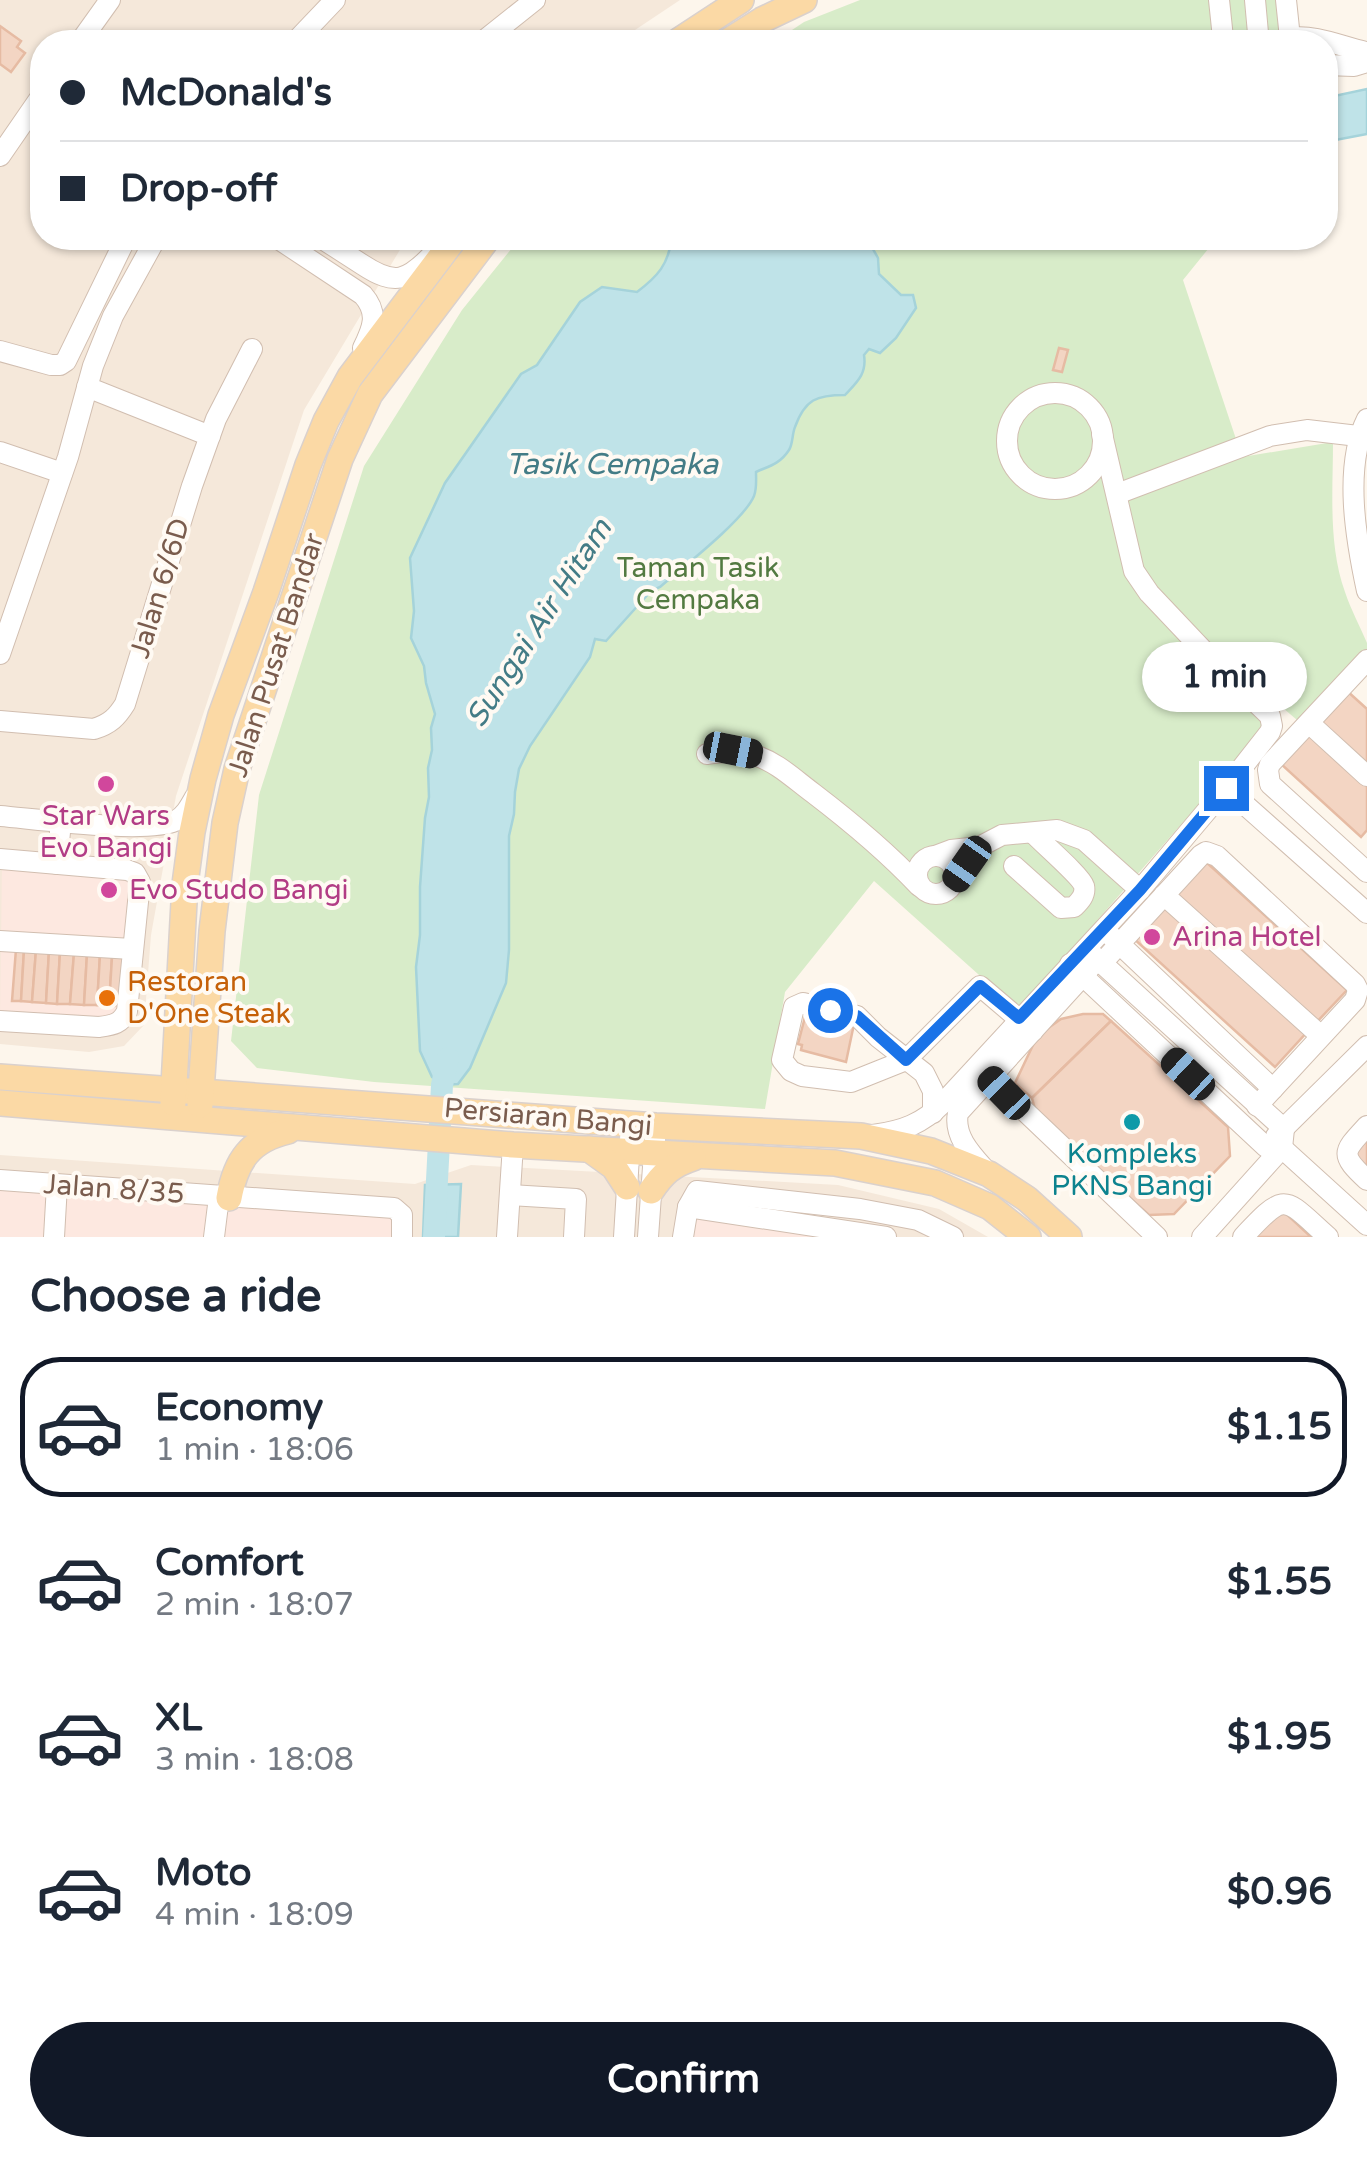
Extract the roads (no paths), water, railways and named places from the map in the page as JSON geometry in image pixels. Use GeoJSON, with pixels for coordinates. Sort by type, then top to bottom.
{"type":"FeatureCollection","features":[{"type":"Feature","properties":{"kind":"main road"},"geometry":{"type":"LineString","coordinates":[[696,30],[741,0]]}},
{"type":"Feature","properties":{"kind":"main road"},"geometry":{"type":"LineString","coordinates":[[746,30],[804,0]]}},
{"type":"Feature","properties":{"kind":"main road","name":"Jalan Pusat Bandar"},"geometry":{"type":"LineString","coordinates":[[172,1118],[184,884],[203,779],[221,715],[326,421],[350,377],[443,250]]}},
{"type":"Feature","properties":{"kind":"main road","name":"Jalan Pusat Bandar"},"geometry":{"type":"LineString","coordinates":[[199,1120],[212,931],[226,823],[238,768],[340,459],[370,394],[479,250]]}},
{"type":"Feature","properties":{"kind":"main road"},"geometry":{"type":"LineString","coordinates":[[125,1087],[162,1066],[178,1025]]}},
{"type":"Feature","properties":{"kind":"main road"},"geometry":{"type":"LineString","coordinates":[[204,1027],[214,1067],[243,1094]]}},
{"type":"Feature","properties":{"kind":"main road","name":"Persiaran Bangi"},"geometry":{"type":"LineString","coordinates":[[0,1076],[644,1125],[861,1136],[931,1151],[989,1174],[1028,1199],[1069,1237]]}},
{"type":"Feature","properties":{"kind":"main road","name":"Persiaran Bangi"},"geometry":{"type":"LineString","coordinates":[[0,1103],[513,1145],[835,1162],[934,1183],[990,1207],[1028,1237]]}},
{"type":"Feature","properties":{"kind":"main road"},"geometry":{"type":"LineString","coordinates":[[224,1197],[239,1163],[254,1146],[298,1128]]}},
{"type":"Feature","properties":{"kind":"main road"},"geometry":{"type":"LineString","coordinates":[[589,1149],[639,1189],[670,1167],[702,1155]]}},
{"type":"Feature","properties":{"kind":"street"},"geometry":{"type":"LineString","coordinates":[[89,30],[110,0]]}},
{"type":"Feature","properties":{"kind":"street"},"geometry":{"type":"LineString","coordinates":[[306,30],[334,0]]}},
{"type":"Feature","properties":{"kind":"street"},"geometry":{"type":"LineString","coordinates":[[497,30],[536,0]]}},
{"type":"Feature","properties":{"kind":"street"},"geometry":{"type":"LineString","coordinates":[[1220,0],[1222,30]]}},
{"type":"Feature","properties":{"kind":"street"},"geometry":{"type":"LineString","coordinates":[[1256,0],[1258,30]]}},
{"type":"Feature","properties":{"kind":"street"},"geometry":{"type":"LineString","coordinates":[[1286,0],[1288,30]]}},
{"type":"Feature","properties":{"kind":"street"},"geometry":{"type":"LineString","coordinates":[[1338,45],[1366,52],[1367,57],[1364,64],[1338,65]]}},
{"type":"Feature","properties":{"kind":"street"},"geometry":{"type":"LineString","coordinates":[[0,156],[30,113]]}},
{"type":"Feature","properties":{"kind":"street"},"geometry":{"type":"LineString","coordinates":[[0,351],[51,366],[66,361],[120,250]]}},
{"type":"Feature","properties":{"kind":"street"},"geometry":{"type":"LineString","coordinates":[[0,654],[10,595],[62,473],[113,316],[149,250]]}},
{"type":"Feature","properties":{"kind":"street"},"geometry":{"type":"LineString","coordinates":[[295,250],[371,304],[374,327],[350,377]]}},
{"type":"Feature","properties":{"kind":"street"},"geometry":{"type":"LineString","coordinates":[[339,250],[381,277],[393,280],[413,273],[439,250]]}},
{"type":"Feature","properties":{"kind":"street","name":"Jalan 6/6D"},"geometry":{"type":"LineString","coordinates":[[0,722],[94,729],[118,715],[216,419],[252,349]]}},
{"type":"Feature","properties":{"kind":"street"},"geometry":{"type":"LineString","coordinates":[[88,388],[210,436]]}},
{"type":"Feature","properties":{"kind":"street"},"geometry":{"type":"LineString","coordinates":[[1088,961],[1272,726],[1270,716],[1149,594],[1134,571],[1102,434],[1089,407],[1061,394],[1044,394],[1028,400],[1008,427],[1006,443],[1019,474],[1045,488],[1061,489],[1081,480],[1097,464],[1102,434]]}},
{"type":"Feature","properties":{"kind":"street"},"geometry":{"type":"LineString","coordinates":[[1117,494],[1270,436],[1363,427],[1355,472],[1356,524],[1367,591]]}},
{"type":"Feature","properties":{"kind":"street"},"geometry":{"type":"LineString","coordinates":[[0,452],[62,473]]}},
{"type":"Feature","properties":{"kind":"street"},"geometry":{"type":"LineString","coordinates":[[1081,480],[1095,480],[1117,494]]}},
{"type":"Feature","properties":{"kind":"street"},"geometry":{"type":"LineString","coordinates":[[1362,675],[1308,723],[1270,764],[1268,778],[1359,865],[1367,840]]}},
{"type":"Feature","properties":{"kind":"street"},"geometry":{"type":"LineString","coordinates":[[1308,723],[1367,776]]}},
{"type":"Feature","properties":{"kind":"street"},"geometry":{"type":"LineString","coordinates":[[707,754],[733,750],[776,764],[887,852],[930,894],[948,891],[979,847]]}},
{"type":"Feature","properties":{"kind":"street","name":"Jalan Pusat Bandar"},"geometry":{"type":"LineString","coordinates":[[145,826],[171,823],[183,816],[203,779]]}},
{"type":"Feature","properties":{"kind":"street"},"geometry":{"type":"LineString","coordinates":[[1226,788],[1367,913]]}},
{"type":"Feature","properties":{"kind":"street","name":"Jalan Pusat Bandar"},"geometry":{"type":"LineString","coordinates":[[0,816],[145,826],[168,832],[178,841],[184,884]]}},
{"type":"Feature","properties":{"kind":"street"},"geometry":{"type":"LineString","coordinates":[[58,864],[61,820]]}},
{"type":"Feature","properties":{"kind":"street"},"geometry":{"type":"LineString","coordinates":[[920,886],[919,866],[932,856],[979,847],[1002,836],[1058,830],[1084,840],[1140,890]]}},
{"type":"Feature","properties":{"kind":"street"},"geometry":{"type":"LineString","coordinates":[[1014,866],[1060,908],[1074,907],[1082,900],[1082,882],[1033,833]]}},
{"type":"Feature","properties":{"kind":"street"},"geometry":{"type":"LineString","coordinates":[[887,852],[947,859],[952,863],[955,881]]}},
{"type":"Feature","properties":{"kind":"street"},"geometry":{"type":"LineString","coordinates":[[1120,944],[1206,852],[1217,856],[1356,984],[1355,1000],[1257,1106]]}},
{"type":"Feature","properties":{"kind":"street"},"geometry":{"type":"LineString","coordinates":[[0,859],[127,870],[140,882],[123,1020],[99,1028],[0,1021]]}},
{"type":"Feature","properties":{"kind":"street"},"geometry":{"type":"LineString","coordinates":[[1164,896],[1321,1036]]}},
{"type":"Feature","properties":{"kind":"street"},"geometry":{"type":"LineString","coordinates":[[945,1109],[1110,935],[1273,1089]]}},
{"type":"Feature","properties":{"kind":"street"},"geometry":{"type":"LineString","coordinates":[[0,941],[132,949]]}},
{"type":"Feature","properties":{"kind":"street"},"geometry":{"type":"LineString","coordinates":[[1088,961],[1257,1106],[1277,1141]]}},
{"type":"Feature","properties":{"kind":"street"},"geometry":{"type":"LineString","coordinates":[[1088,961],[1367,1225]]}},
{"type":"Feature","properties":{"kind":"street"},"geometry":{"type":"LineString","coordinates":[[989,1174],[960,1136],[928,1079],[906,1060],[878,1037],[857,1016],[803,1003],[794,1007],[784,1066],[802,1076],[851,1082],[906,1060],[980,986],[1026,1024]]}},
{"type":"Feature","properties":{"kind":"street"},"geometry":{"type":"LineString","coordinates":[[861,1136],[908,1129],[945,1109],[990,1078],[1026,1024]]}},
{"type":"Feature","properties":{"kind":"street"},"geometry":{"type":"LineString","coordinates":[[869,1075],[878,1037]]}},
{"type":"Feature","properties":{"kind":"street"},"geometry":{"type":"LineString","coordinates":[[1184,1237],[1367,1046]]}},
{"type":"Feature","properties":{"kind":"street"},"geometry":{"type":"LineString","coordinates":[[990,1078],[1157,1237]]}},
{"type":"Feature","properties":{"kind":"street"},"geometry":{"type":"LineString","coordinates":[[624,1237],[639,1189],[644,1125]]}},
{"type":"Feature","properties":{"kind":"street"},"geometry":{"type":"LineString","coordinates":[[1367,1126],[1346,1149],[1350,1164],[1367,1180]]}},
{"type":"Feature","properties":{"kind":"street"},"geometry":{"type":"LineString","coordinates":[[1202,1237],[1277,1141]]}},
{"type":"Feature","properties":{"kind":"street"},"geometry":{"type":"LineString","coordinates":[[507,1237],[513,1145]]}},
{"type":"Feature","properties":{"kind":"street","name":"Jalan 8/35"},"geometry":{"type":"LineString","coordinates":[[0,1180],[394,1208],[399,1211],[403,1228]]}},
{"type":"Feature","properties":{"kind":"street"},"geometry":{"type":"LineString","coordinates":[[1320,1183],[1321,1231]]}},
{"type":"Feature","properties":{"kind":"street"},"geometry":{"type":"LineString","coordinates":[[54,1237],[57,1185]]}},
{"type":"Feature","properties":{"kind":"street"},"geometry":{"type":"LineString","coordinates":[[639,1189],[648,1237]]}},
{"type":"Feature","properties":{"kind":"street"},"geometry":{"type":"LineString","coordinates":[[683,1237],[688,1207],[697,1191],[860,1209],[918,1220],[952,1237]]}},
{"type":"Feature","properties":{"kind":"street"},"geometry":{"type":"LineString","coordinates":[[510,1195],[576,1199],[574,1237]]}},
{"type":"Feature","properties":{"kind":"street"},"geometry":{"type":"LineString","coordinates":[[214,1237],[224,1197]]}},
{"type":"Feature","properties":{"kind":"street"},"geometry":{"type":"LineString","coordinates":[[224,1197],[226,1237]]}},
{"type":"Feature","properties":{"kind":"street"},"geometry":{"type":"LineString","coordinates":[[1243,1237],[1269,1210],[1281,1204],[1291,1204],[1321,1231]]}},
{"type":"Feature","properties":{"kind":"street"},"geometry":{"type":"LineString","coordinates":[[688,1207],[886,1237]]}},
{"type":"Feature","properties":{"kind":"water"},"geometry":{"type":"Polygon","coordinates":[[[1367,89],[1367,134],[1338,140],[1338,95],[1367,89]]]}},
{"type":"Feature","properties":{"kind":"water","name":"Tasik Cempaka"},"geometry":{"type":"Polygon","coordinates":[[[669,250],[874,250],[879,274],[901,295],[913,295],[916,308],[896,338],[880,353],[869,349],[864,355],[862,373],[845,395],[827,396],[808,405],[799,418],[786,455],[756,472],[754,496],[738,518],[651,591],[606,641],[595,639],[590,657],[530,746],[519,769],[509,836],[506,983],[470,1068],[458,1084],[442,1085],[432,1077],[420,1051],[416,967],[435,714],[424,666],[411,638],[414,611],[410,558],[445,483],[521,374],[537,365],[580,302],[602,287],[637,292],[665,263],[669,250]]]}},
{"type":"Feature","properties":{"kind":"water"},"geometry":{"type":"Polygon","coordinates":[[[461,1184],[458,1237],[423,1237],[425,1185],[461,1184]]]}},
{"type":"Feature","properties":{"kind":"waterway","name":"Sungai Air Hitam"},"geometry":{"type":"LineString","coordinates":[[434,1237],[442,1085],[448,1058]]}},
{"type":"Feature","properties":{"kind":"place","name":"Star Wars Evo Bangi"},"geometry":{"type":"Point","coordinates":[106,784]}},
{"type":"Feature","properties":{"kind":"place","name":"Evo Studo Bangi"},"geometry":{"type":"Point","coordinates":[109,890]}},
{"type":"Feature","properties":{"kind":"place","name":"Arina Hotel"},"geometry":{"type":"Point","coordinates":[1152,937]}},
{"type":"Feature","properties":{"kind":"place","name":"Restoran D'One Steak"},"geometry":{"type":"Point","coordinates":[107,998]}},
{"type":"Feature","properties":{"kind":"place","name":"Kompleks PKNS Bangi"},"geometry":{"type":"Point","coordinates":[1132,1122]}},
{"type":"Feature","properties":{"kind":"park label","name":"Taman Tasik Cempaka"},"geometry":{"type":"Point","coordinates":[698,584]}}]}
